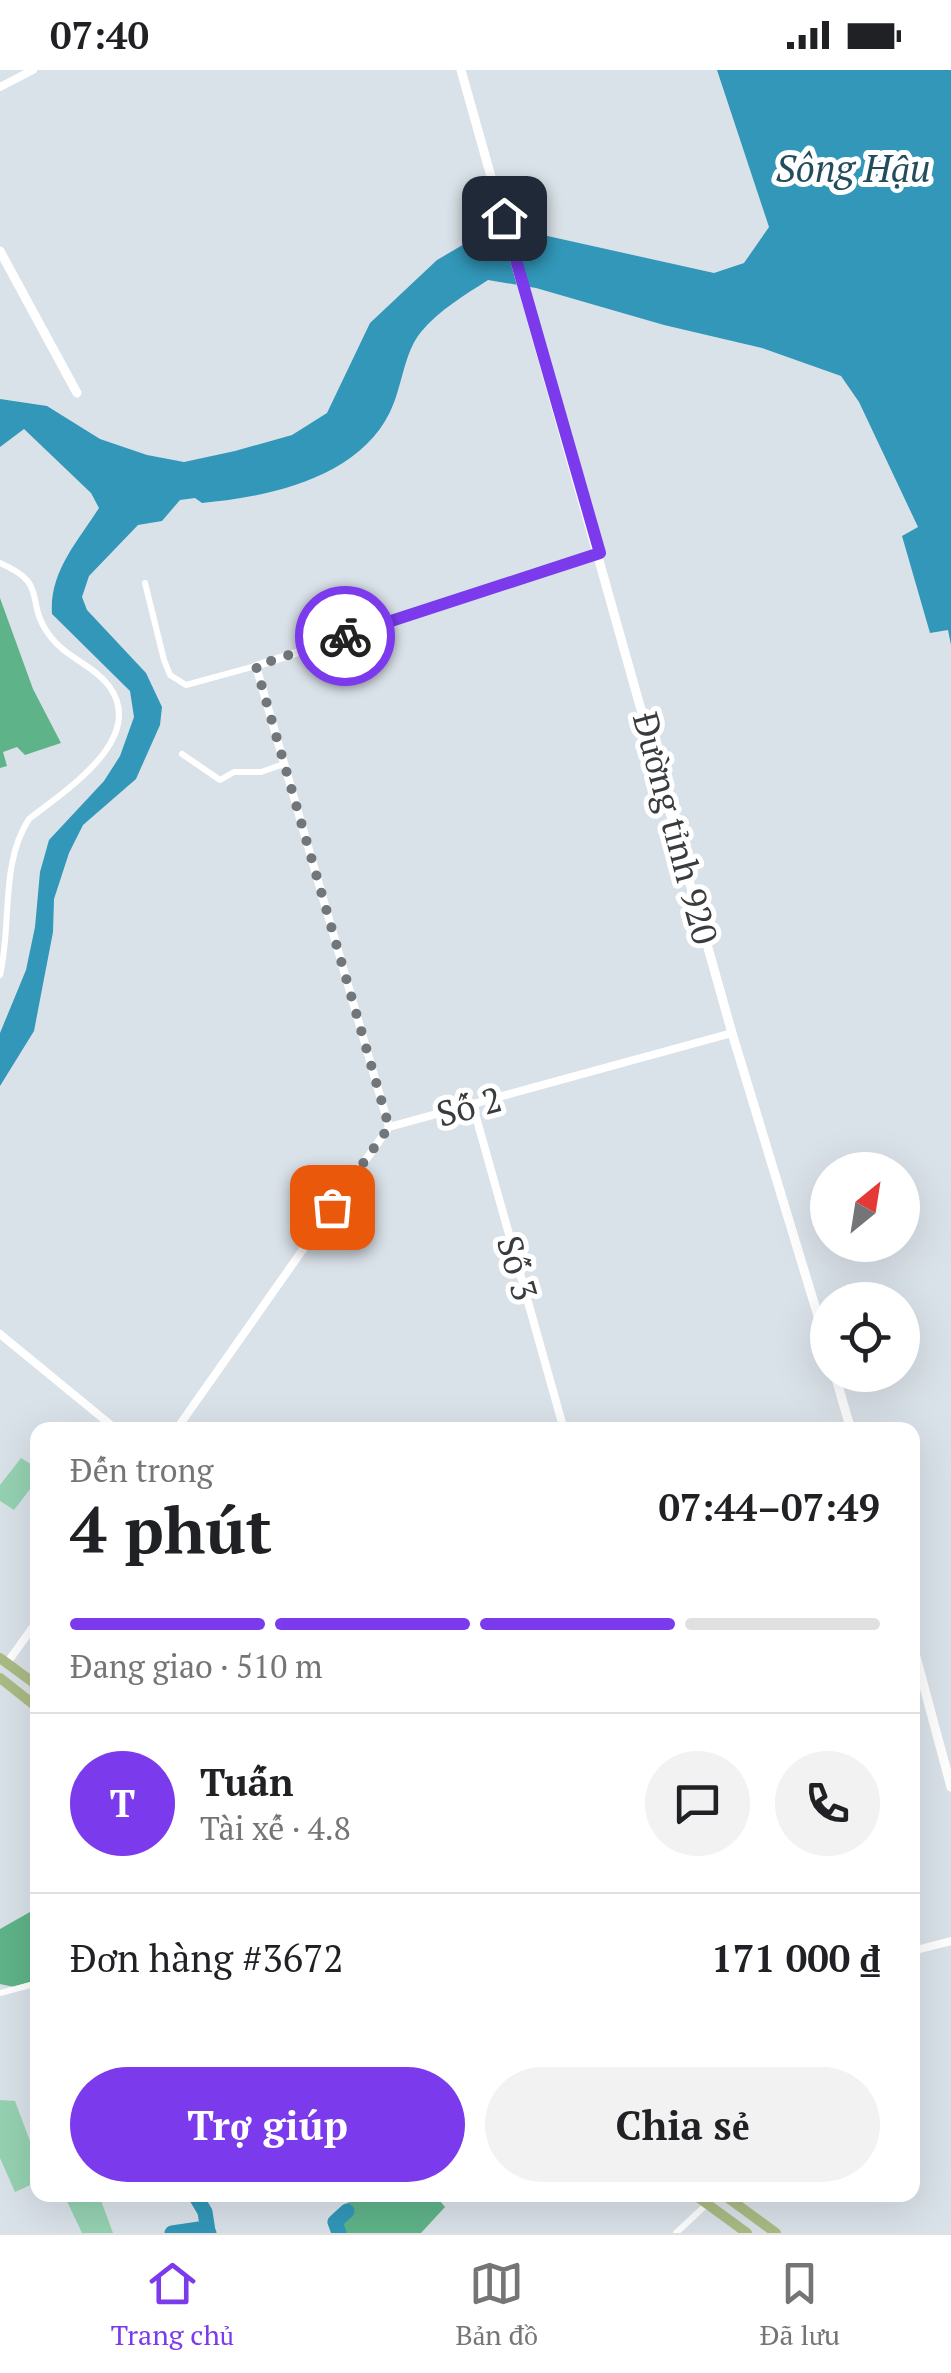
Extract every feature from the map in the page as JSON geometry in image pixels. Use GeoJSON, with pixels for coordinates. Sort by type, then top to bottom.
{"type":"FeatureCollection","features":[{"type":"Feature","properties":{"kind":"highway"},"geometry":{"type":"LineString","coordinates":[[2,1668],[30,1682]]}},
{"type":"Feature","properties":{"kind":"highway"},"geometry":{"type":"LineString","coordinates":[[2,1668],[30,1699]]}},
{"type":"Feature","properties":{"kind":"highway"},"geometry":{"type":"LineString","coordinates":[[704,2202],[747,2233]]}},
{"type":"Feature","properties":{"kind":"highway"},"geometry":{"type":"LineString","coordinates":[[734,2202],[776,2233]]}},
{"type":"Feature","properties":{"kind":"main road","name":"Đường tỉnh 920"},"geometry":{"type":"LineString","coordinates":[[462,70],[732,1033],[810,1289]]}},
{"type":"Feature","properties":{"kind":"main road"},"geometry":{"type":"LineString","coordinates":[[0,251],[77,393]]}},
{"type":"Feature","properties":{"kind":"main road"},"geometry":{"type":"LineString","coordinates":[[840,1392],[849,1422]]}},
{"type":"Feature","properties":{"kind":"main road"},"geometry":{"type":"LineString","coordinates":[[920,1672],[951,1787]]}},
{"type":"Feature","properties":{"kind":"street"},"geometry":{"type":"LineString","coordinates":[[0,87],[34,70]]}},
{"type":"Feature","properties":{"kind":"street"},"geometry":{"type":"LineString","coordinates":[[145,584],[164,660],[176,681],[186,685],[256,666],[600,553]]}},
{"type":"Feature","properties":{"kind":"street"},"geometry":{"type":"LineString","coordinates":[[0,563],[22,572],[30,581],[50,637],[108,685],[118,711],[116,728],[102,757],[29,819],[21,831],[14,852],[0,975]]}},
{"type":"Feature","properties":{"kind":"street"},"geometry":{"type":"LineString","coordinates":[[256,666],[389,1127]]}},
{"type":"Feature","properties":{"kind":"street"},"geometry":{"type":"LineString","coordinates":[[182,754],[220,780],[234,772],[261,772],[284,764]]}},
{"type":"Feature","properties":{"kind":"street","name":"Số 2"},"geometry":{"type":"LineString","coordinates":[[182,1422],[389,1127],[732,1033]]}},
{"type":"Feature","properties":{"kind":"street","name":"Số 3"},"geometry":{"type":"LineString","coordinates":[[473,1106],[562,1422]]}},
{"type":"Feature","properties":{"kind":"street"},"geometry":{"type":"LineString","coordinates":[[0,1334],[107,1422]]}},
{"type":"Feature","properties":{"kind":"street"},"geometry":{"type":"LineString","coordinates":[[2,1668],[30,1631]]}},
{"type":"Feature","properties":{"kind":"street"},"geometry":{"type":"LineString","coordinates":[[920,1949],[951,1941]]}},
{"type":"Feature","properties":{"kind":"street"},"geometry":{"type":"LineString","coordinates":[[0,1993],[30,1985]]}},
{"type":"Feature","properties":{"kind":"street"},"geometry":{"type":"LineString","coordinates":[[676,2233],[707,2204]]}},
{"type":"Feature","properties":{"kind":"green space"},"geometry":{"type":"Polygon","coordinates":[[[0,598],[33,689],[61,743],[25,755],[17,747],[3,752],[7,766],[0,768],[0,598]]]}},
{"type":"Feature","properties":{"kind":"green space"},"geometry":{"type":"Polygon","coordinates":[[[21,1458],[30,1464],[30,1489],[14,1510],[0,1501],[0,1485],[21,1458]]]}},
{"type":"Feature","properties":{"kind":"green space"},"geometry":{"type":"Polygon","coordinates":[[[30,1912],[30,1982],[14,1987],[0,1984],[0,1929],[30,1912]]]}},
{"type":"Feature","properties":{"kind":"green space"},"geometry":{"type":"Polygon","coordinates":[[[0,2100],[15,2101],[30,2141],[30,2185],[15,2192],[0,2158],[0,2100]]]}},
{"type":"Feature","properties":{"kind":"green space"},"geometry":{"type":"Polygon","coordinates":[[[67,2202],[102,2202],[113,2233],[82,2233],[67,2202]]]}},
{"type":"Feature","properties":{"kind":"green space"},"geometry":{"type":"Polygon","coordinates":[[[349,2202],[441,2202],[445,2207],[421,2233],[346,2233],[333,2214],[349,2202]]]}},
{"type":"Feature","properties":{"kind":"water","name":"Sông Hậu"},"geometry":{"type":"Polygon","coordinates":[[[717,70],[951,70],[951,645],[948,630],[930,633],[902,536],[918,527],[859,402],[841,376],[762,348],[536,288],[488,280],[444,310],[421,332],[390,412],[357,453],[309,480],[282,489],[202,503],[195,498],[180,500],[162,521],[138,525],[89,576],[82,597],[87,610],[146,673],[162,707],[160,725],[136,779],[83,825],[69,853],[54,899],[53,932],[34,1031],[0,1086],[0,1033],[26,970],[40,872],[49,840],[104,781],[120,756],[134,717],[130,691],[52,614],[60,571],[99,508],[91,493],[24,429],[0,447],[0,399],[47,406],[100,439],[147,455],[184,462],[292,435],[327,413],[370,323],[437,260],[478,236],[534,233],[714,273],[744,263],[769,227],[717,70]]]}},
{"type":"Feature","properties":{"kind":"waterway"},"geometry":{"type":"LineString","coordinates":[[199,2202],[208,2231]]}},
{"type":"Feature","properties":{"kind":"waterway"},"geometry":{"type":"LineString","coordinates":[[339,2233],[335,2222],[347,2211]]}},
{"type":"Feature","properties":{"kind":"waterway"},"geometry":{"type":"LineString","coordinates":[[172,2233],[199,2229],[209,2233]]}},
{"type":"Feature","properties":{"kind":"way so far"},"geometry":{"type":"LineString","coordinates":[[332,1207],[389,1127],[256,666],[345,636]]}},
{"type":"Feature","properties":{"kind":"route"},"geometry":{"type":"LineString","coordinates":[[345,636],[600,553],[504,218]]}}]}
